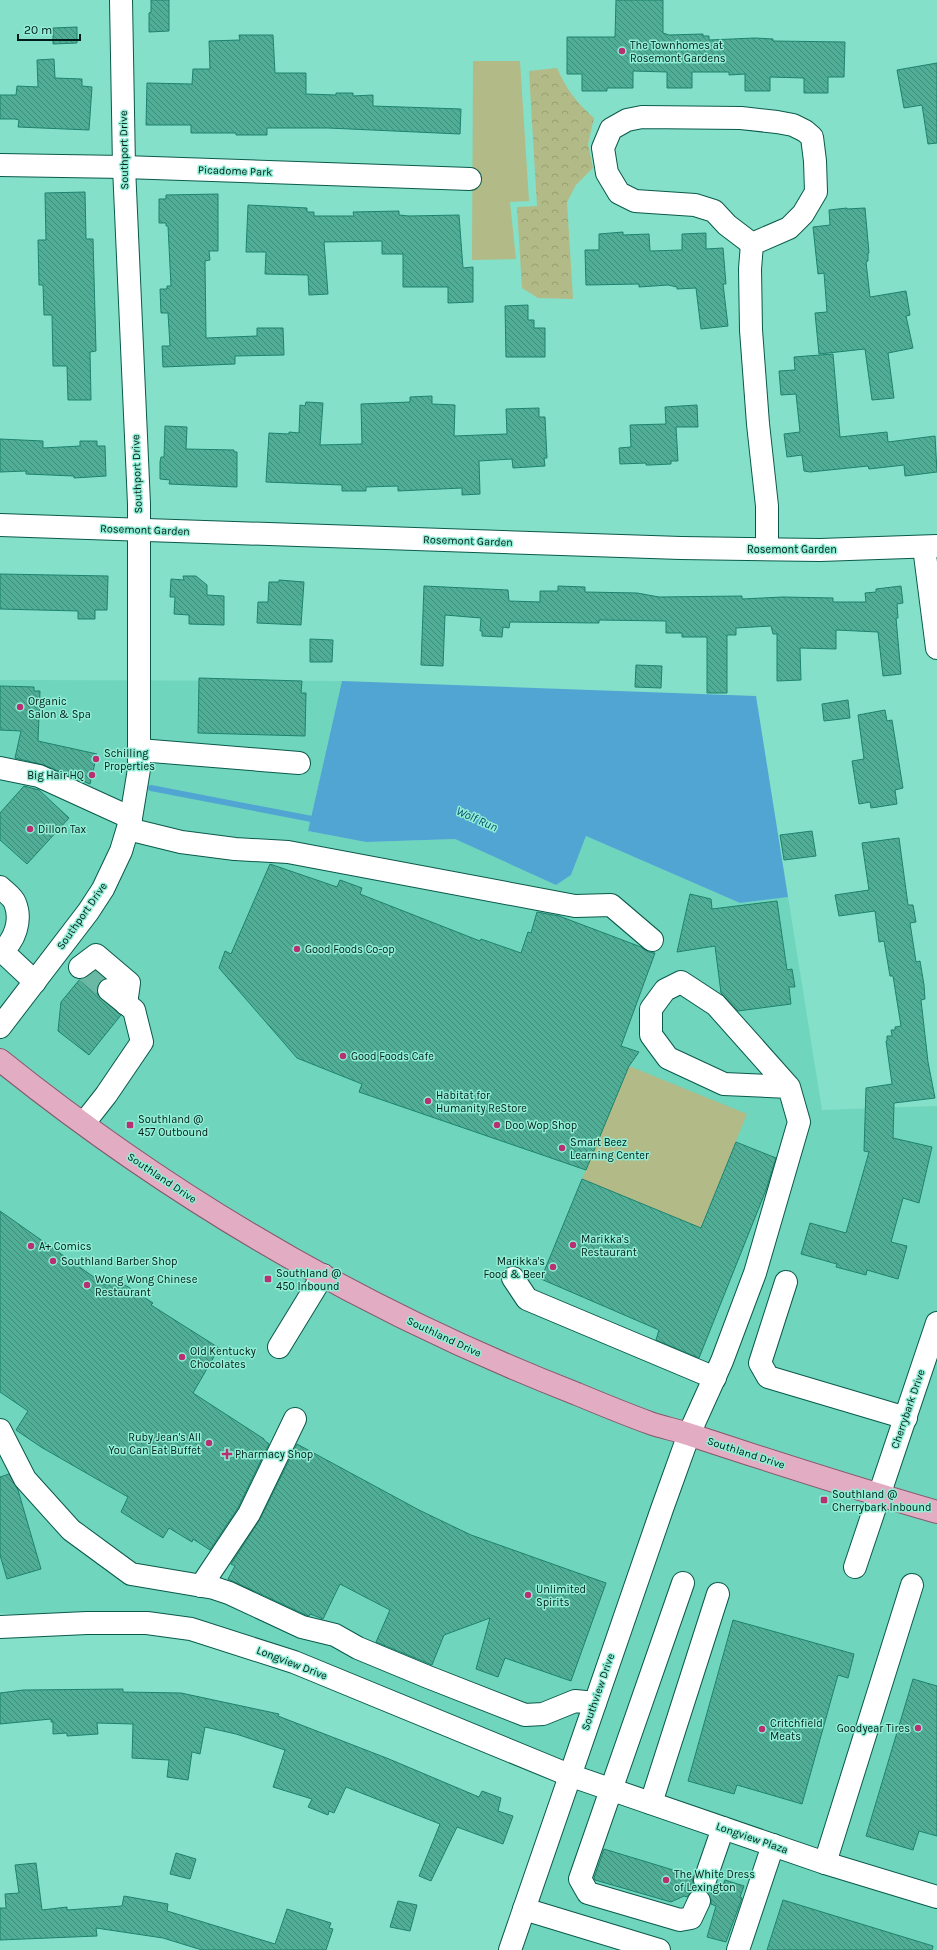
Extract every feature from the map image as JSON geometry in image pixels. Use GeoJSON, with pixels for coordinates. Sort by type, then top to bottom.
{"type":"FeatureCollection","features":[{"type":"Feature","properties":{"kind":"main road","name":"Southland Drive"},"geometry":{"type":"LineString","coordinates":[[0,1060],[129,1156],[212,1212],[285,1256],[368,1300],[466,1348],[651,1423],[690,1434],[830,1481],[937,1512]]}},
{"type":"Feature","properties":{"kind":"street","name":"Southport Drive"},"geometry":{"type":"LineString","coordinates":[[0,1027],[59,950],[103,889],[121,851],[130,824],[139,770],[139,530],[124,167],[121,0]]}},
{"type":"Feature","properties":{"kind":"street"},"geometry":{"type":"LineString","coordinates":[[642,117],[741,118],[793,125],[812,137],[815,161],[816,192],[803,214],[789,228],[752,244],[727,225],[714,211],[695,205],[635,201],[619,193],[607,173],[603,148],[611,129],[627,120],[642,117]]}},
{"type":"Feature","properties":{"kind":"street","name":"Picadome Park"},"geometry":{"type":"LineString","coordinates":[[0,165],[124,167],[470,179]]}},
{"type":"Feature","properties":{"kind":"street"},"geometry":{"type":"LineString","coordinates":[[752,244],[750,269],[751,330],[758,424],[767,506],[767,549]]}},
{"type":"Feature","properties":{"kind":"street","name":"Rosemont Garden"},"geometry":{"type":"LineString","coordinates":[[0,525],[767,549],[820,550],[930,546]]}},
{"type":"Feature","properties":{"kind":"street"},"geometry":{"type":"LineString","coordinates":[[930,546],[937,648]]}},
{"type":"Feature","properties":{"kind":"street"},"geometry":{"type":"LineString","coordinates":[[139,750],[299,763]]}},
{"type":"Feature","properties":{"kind":"street"},"geometry":{"type":"LineString","coordinates":[[0,768],[39,776],[130,824],[189,843],[236,849],[288,852],[575,906],[611,904],[652,940]]}},
{"type":"Feature","properties":{"kind":"street"},"geometry":{"type":"LineString","coordinates":[[0,887],[15,902],[19,916],[15,934],[1,952],[35,982]]}},
{"type":"Feature","properties":{"kind":"street"},"geometry":{"type":"LineString","coordinates":[[59,950],[83,969],[96,955],[129,983],[126,1004]]}},
{"type":"Feature","properties":{"kind":"street"},"geometry":{"type":"LineString","coordinates":[[681,982],[716,1005],[789,1087],[724,1084],[668,1058],[651,1035],[651,1009],[664,990],[681,982]]}},
{"type":"Feature","properties":{"kind":"street"},"geometry":{"type":"LineString","coordinates":[[84,1123],[106,1095],[142,1042],[134,1010],[109,990]]}},
{"type":"Feature","properties":{"kind":"street","name":"Southview Drive"},"geometry":{"type":"LineString","coordinates":[[510,1950],[569,1775],[690,1434],[714,1378],[755,1273],[799,1122],[789,1087]]}},
{"type":"Feature","properties":{"kind":"street"},"geometry":{"type":"LineString","coordinates":[[278,1347],[323,1275]]}},
{"type":"Feature","properties":{"kind":"street"},"geometry":{"type":"LineString","coordinates":[[513,1278],[527,1299],[714,1378]]}},
{"type":"Feature","properties":{"kind":"street"},"geometry":{"type":"LineString","coordinates":[[786,1282],[760,1363],[768,1377],[906,1418]]}},
{"type":"Feature","properties":{"kind":"street","name":"Cherrybark Drive"},"geometry":{"type":"LineString","coordinates":[[855,1567],[878,1494],[906,1418],[937,1323]]}},
{"type":"Feature","properties":{"kind":"street"},"geometry":{"type":"LineString","coordinates":[[201,1586],[249,1514],[295,1419]]}},
{"type":"Feature","properties":{"kind":"street"},"geometry":{"type":"LineString","coordinates":[[0,1430],[25,1479],[71,1530],[131,1574],[201,1586],[229,1593],[302,1626],[335,1635],[422,1674],[525,1715],[542,1714],[575,1701],[595,1703]]}},
{"type":"Feature","properties":{"kind":"street"},"geometry":{"type":"LineString","coordinates":[[683,1583],[580,1879],[588,1893],[680,1920],[692,1918],[699,1901]]}},
{"type":"Feature","properties":{"kind":"street"},"geometry":{"type":"LineString","coordinates":[[825,1863],[912,1585]]}},
{"type":"Feature","properties":{"kind":"street"},"geometry":{"type":"LineString","coordinates":[[651,1803],[718,1594]]}},
{"type":"Feature","properties":{"kind":"street","name":"Longview Drive"},"geometry":{"type":"LineString","coordinates":[[0,1627],[147,1623],[191,1629],[294,1662],[569,1775]]}},
{"type":"Feature","properties":{"kind":"street","name":"Longview Plaza"},"geometry":{"type":"LineString","coordinates":[[569,1775],[825,1863],[937,1897]]}},
{"type":"Feature","properties":{"kind":"street"},"geometry":{"type":"LineString","coordinates":[[705,1880],[723,1828]]}},
{"type":"Feature","properties":{"kind":"street"},"geometry":{"type":"LineString","coordinates":[[738,1950],[773,1845]]}},
{"type":"Feature","properties":{"kind":"street"},"geometry":{"type":"LineString","coordinates":[[524,1908],[659,1950]]}},
{"type":"Feature","properties":{"kind":"shaded area"},"geometry":{"type":"Polygon","coordinates":[[[0,680],[342,681],[308,831],[366,842],[455,839],[556,885],[571,875],[586,836],[740,903],[788,897],[822,1110],[937,1106],[937,1950],[524,1950],[511,1946],[569,1775],[191,1629],[0,1613],[0,680]]]}},
{"type":"Feature","properties":{"kind":"green space"},"geometry":{"type":"Polygon","coordinates":[[[473,61],[520,61],[529,201],[510,202],[516,259],[472,260],[473,61]]]}},
{"type":"Feature","properties":{"kind":"green space"},"geometry":{"type":"Polygon","coordinates":[[[557,68],[572,95],[594,118],[588,144],[593,168],[576,185],[567,202],[573,299],[538,298],[522,288],[517,207],[537,206],[529,71],[557,68]]]}},
{"type":"Feature","properties":{"kind":"green space"},"geometry":{"type":"Polygon","coordinates":[[[629,1066],[747,1114],[701,1228],[582,1179],[629,1066]]]}},
{"type":"Feature","properties":{"kind":"water"},"geometry":{"type":"Polygon","coordinates":[[[342,681],[756,696],[788,897],[740,903],[586,836],[571,875],[556,885],[455,839],[366,842],[308,831],[342,681]]]}},
{"type":"Feature","properties":{"kind":"building"},"geometry":{"type":"Polygon","coordinates":[[[151,0],[169,0],[169,31],[149,32],[151,0]]]}},
{"type":"Feature","properties":{"kind":"building"},"geometry":{"type":"Polygon","coordinates":[[[616,0],[663,0],[663,33],[669,35],[703,34],[703,36],[709,36],[709,40],[755,38],[773,39],[773,41],[845,42],[844,77],[828,77],[828,93],[804,93],[804,78],[770,77],[770,91],[745,91],[745,74],[729,75],[729,72],[692,72],[692,88],[667,88],[667,72],[633,71],[633,88],[607,88],[607,91],[582,91],[582,74],[567,74],[567,37],[615,37],[616,0]]]}},
{"type":"Feature","properties":{"kind":"building"},"geometry":{"type":"Polygon","coordinates":[[[77,27],[77,43],[53,44],[53,28],[77,27]]]}},
{"type":"Feature","properties":{"kind":"building"},"geometry":{"type":"Polygon","coordinates":[[[239,35],[273,35],[275,73],[306,73],[306,94],[336,95],[336,93],[353,93],[353,96],[373,95],[373,106],[461,109],[460,134],[328,128],[267,128],[267,135],[236,135],[236,133],[191,133],[191,125],[146,125],[147,83],[192,84],[193,69],[210,69],[209,41],[240,40],[239,35]]]}},
{"type":"Feature","properties":{"kind":"building"},"geometry":{"type":"Polygon","coordinates":[[[54,59],[55,78],[82,79],[82,86],[92,87],[89,130],[18,127],[19,120],[0,119],[0,95],[16,95],[17,86],[38,87],[37,60],[54,59]]]}},
{"type":"Feature","properties":{"kind":"building"},"geometry":{"type":"Polygon","coordinates":[[[937,63],[937,143],[928,144],[922,105],[904,108],[897,70],[937,63]]]}},
{"type":"Feature","properties":{"kind":"building"},"geometry":{"type":"Polygon","coordinates":[[[85,192],[86,239],[93,239],[96,351],[90,352],[91,400],[68,400],[67,366],[53,366],[52,315],[44,315],[43,285],[39,285],[38,240],[46,240],[45,193],[85,192]]]}},
{"type":"Feature","properties":{"kind":"building"},"geometry":{"type":"Polygon","coordinates":[[[218,194],[218,251],[209,251],[210,260],[205,261],[206,338],[257,336],[257,328],[283,328],[284,355],[235,356],[235,364],[163,367],[162,346],[170,346],[168,313],[161,313],[160,289],[167,289],[167,286],[171,286],[168,226],[166,226],[166,223],[159,223],[159,199],[166,199],[166,195],[218,194]]]}},
{"type":"Feature","properties":{"kind":"building"},"geometry":{"type":"Polygon","coordinates":[[[248,205],[307,208],[307,212],[314,212],[314,216],[354,216],[353,212],[399,211],[399,215],[409,216],[459,215],[463,268],[473,267],[473,302],[448,303],[448,287],[403,287],[403,254],[382,254],[382,241],[324,242],[328,294],[309,295],[308,275],[265,274],[266,252],[246,252],[248,205]]]}},
{"type":"Feature","properties":{"kind":"building"},"geometry":{"type":"Polygon","coordinates":[[[865,208],[869,253],[868,261],[866,262],[870,297],[906,291],[910,315],[906,316],[913,348],[888,353],[894,398],[872,400],[865,349],[819,354],[815,313],[827,312],[824,273],[818,274],[813,227],[830,225],[829,210],[865,208]]]}},
{"type":"Feature","properties":{"kind":"building"},"geometry":{"type":"Polygon","coordinates":[[[623,232],[623,235],[649,234],[650,251],[682,250],[682,234],[706,233],[706,249],[723,248],[726,284],[723,284],[728,326],[701,329],[696,288],[677,289],[677,287],[668,285],[639,287],[639,284],[586,285],[585,250],[599,250],[599,234],[623,232]]]}},
{"type":"Feature","properties":{"kind":"building"},"geometry":{"type":"Polygon","coordinates":[[[528,305],[528,320],[534,320],[534,328],[545,328],[545,357],[506,357],[505,306],[528,305]]]}},
{"type":"Feature","properties":{"kind":"building"},"geometry":{"type":"Polygon","coordinates":[[[833,354],[840,437],[887,432],[888,442],[935,436],[937,472],[905,476],[904,465],[869,469],[868,466],[810,472],[804,471],[802,455],[787,457],[784,434],[800,432],[796,394],[781,395],[779,371],[795,370],[794,357],[833,354]]]}},
{"type":"Feature","properties":{"kind":"building"},"geometry":{"type":"Polygon","coordinates":[[[432,396],[432,404],[455,405],[454,436],[507,434],[506,409],[539,408],[539,417],[545,417],[547,458],[544,458],[545,466],[513,468],[512,459],[479,461],[480,494],[462,495],[462,488],[398,491],[398,486],[366,487],[366,491],[342,491],[342,485],[266,482],[269,433],[299,433],[300,405],[305,406],[306,402],[323,403],[320,445],[362,444],[361,404],[410,402],[410,397],[432,396]]]}},
{"type":"Feature","properties":{"kind":"building"},"geometry":{"type":"Polygon","coordinates":[[[697,405],[698,427],[676,427],[678,461],[671,461],[671,464],[620,464],[619,448],[631,447],[630,425],[666,424],[665,407],[697,405]]]}},
{"type":"Feature","properties":{"kind":"building"},"geometry":{"type":"Polygon","coordinates":[[[165,426],[187,427],[186,449],[234,450],[234,452],[237,452],[237,487],[169,484],[170,480],[160,479],[160,462],[161,457],[164,457],[165,426]]]}},
{"type":"Feature","properties":{"kind":"building"},"geometry":{"type":"Polygon","coordinates":[[[0,439],[43,441],[43,448],[80,446],[80,441],[97,441],[97,446],[105,446],[106,476],[74,478],[74,476],[26,474],[26,471],[0,472],[0,439]]]}},
{"type":"Feature","properties":{"kind":"building"},"geometry":{"type":"Polygon","coordinates":[[[0,574],[108,576],[107,610],[95,610],[95,619],[78,619],[78,611],[0,609],[0,574]]]}},
{"type":"Feature","properties":{"kind":"building"},"geometry":{"type":"Polygon","coordinates":[[[183,576],[196,576],[207,585],[207,595],[224,596],[224,625],[189,624],[189,615],[174,614],[175,597],[170,597],[171,579],[184,580],[183,576]]]}},
{"type":"Feature","properties":{"kind":"building"},"geometry":{"type":"Polygon","coordinates":[[[279,580],[304,582],[301,625],[257,623],[258,602],[268,602],[269,582],[279,582],[279,580]]]}},
{"type":"Feature","properties":{"kind":"building"},"geometry":{"type":"Polygon","coordinates":[[[424,586],[508,590],[509,601],[540,602],[540,591],[558,591],[558,586],[585,587],[585,592],[637,593],[659,597],[742,596],[742,599],[783,597],[833,598],[833,602],[866,602],[865,593],[876,592],[876,589],[901,586],[903,603],[897,604],[898,618],[896,618],[901,674],[883,676],[878,632],[836,630],[836,649],[800,648],[801,680],[777,681],[777,634],[773,634],[771,626],[736,628],[736,635],[727,635],[727,693],[707,693],[707,637],[682,637],[682,633],[666,633],[666,621],[599,620],[599,623],[510,622],[509,628],[503,627],[502,637],[482,636],[482,631],[480,631],[481,618],[445,615],[443,666],[421,665],[424,586]]]}},
{"type":"Feature","properties":{"kind":"building"},"geometry":{"type":"Polygon","coordinates":[[[310,639],[333,640],[332,662],[310,662],[310,639]]]}},
{"type":"Feature","properties":{"kind":"building"},"geometry":{"type":"Polygon","coordinates":[[[636,665],[662,666],[661,688],[635,687],[636,665]]]}},
{"type":"Feature","properties":{"kind":"building"},"geometry":{"type":"Polygon","coordinates":[[[199,678],[302,681],[301,693],[306,693],[305,736],[198,733],[199,678]]]}},
{"type":"Feature","properties":{"kind":"building"},"geometry":{"type":"Polygon","coordinates":[[[0,686],[34,687],[34,691],[40,691],[38,741],[97,754],[90,784],[44,765],[15,758],[21,731],[0,730],[0,686]]]}},
{"type":"Feature","properties":{"kind":"building"},"geometry":{"type":"Polygon","coordinates":[[[848,700],[850,718],[824,721],[822,704],[848,700]]]}},
{"type":"Feature","properties":{"kind":"building"},"geometry":{"type":"Polygon","coordinates":[[[885,710],[887,721],[892,720],[903,788],[895,790],[897,804],[871,808],[870,802],[859,804],[852,761],[864,759],[858,715],[885,710]]]}},
{"type":"Feature","properties":{"kind":"building","name":"Dillon Tax"},"geometry":{"type":"Polygon","coordinates":[[[24,786],[39,790],[69,818],[27,864],[0,840],[0,813],[24,786]]]}},
{"type":"Feature","properties":{"kind":"building"},"geometry":{"type":"Polygon","coordinates":[[[812,831],[816,856],[784,860],[780,835],[812,831]]]}},
{"type":"Feature","properties":{"kind":"building"},"geometry":{"type":"Polygon","coordinates":[[[899,838],[908,905],[913,905],[916,922],[910,923],[916,962],[920,961],[924,985],[925,999],[921,1000],[928,1062],[935,1098],[894,1103],[893,1138],[932,1147],[919,1203],[903,1198],[891,1242],[907,1246],[898,1279],[867,1270],[866,1275],[836,1267],[837,1264],[801,1254],[810,1223],[846,1233],[869,1152],[864,1151],[866,1088],[892,1084],[886,1041],[887,1036],[892,1036],[891,1030],[895,1030],[895,1027],[901,1026],[893,976],[890,976],[884,941],[879,942],[875,911],[839,916],[835,895],[869,890],[862,843],[899,838]]]}},
{"type":"Feature","properties":{"kind":"building"},"geometry":{"type":"Polygon","coordinates":[[[270,864],[337,887],[340,880],[362,888],[360,894],[480,941],[481,939],[521,953],[528,932],[531,933],[537,912],[559,916],[641,947],[649,952],[655,953],[621,1046],[639,1052],[629,1066],[586,1170],[359,1092],[362,1084],[297,1058],[219,968],[225,951],[231,954],[270,864]]]}},
{"type":"Feature","properties":{"kind":"building"},"geometry":{"type":"Polygon","coordinates":[[[690,894],[711,899],[712,909],[777,901],[787,970],[792,969],[795,987],[789,987],[791,1004],[738,1011],[721,993],[715,946],[677,952],[690,894]]]}},
{"type":"Feature","properties":{"kind":"building"},"geometry":{"type":"Polygon","coordinates":[[[96,971],[104,978],[97,988],[98,995],[121,1015],[89,1055],[58,1031],[61,1002],[80,979],[87,977],[96,971]]]}},
{"type":"Feature","properties":{"kind":"building"},"geometry":{"type":"Polygon","coordinates":[[[736,1142],[776,1158],[766,1190],[699,1358],[656,1340],[659,1330],[541,1279],[582,1179],[701,1228],[736,1142]]]}},
{"type":"Feature","properties":{"kind":"building"},"geometry":{"type":"Polygon","coordinates":[[[0,1211],[105,1285],[111,1276],[153,1303],[151,1305],[219,1348],[193,1393],[264,1439],[269,1444],[238,1508],[210,1550],[193,1539],[192,1542],[169,1528],[163,1538],[121,1512],[128,1497],[41,1447],[16,1430],[28,1411],[0,1392],[0,1211]]]}},
{"type":"Feature","properties":{"kind":"building"},"geometry":{"type":"Polygon","coordinates":[[[297,1444],[419,1510],[471,1535],[606,1583],[571,1681],[505,1658],[498,1677],[476,1669],[490,1618],[444,1635],[432,1665],[376,1642],[390,1610],[340,1584],[323,1619],[310,1614],[309,1616],[306,1615],[228,1579],[235,1566],[231,1564],[260,1519],[297,1444]]]}},
{"type":"Feature","properties":{"kind":"building"},"geometry":{"type":"Polygon","coordinates":[[[9,1474],[18,1490],[41,1569],[7,1579],[0,1555],[0,1477],[9,1474]]]}},
{"type":"Feature","properties":{"kind":"building","name":"Critchfield Meats"},"geometry":{"type":"Polygon","coordinates":[[[733,1620],[854,1654],[848,1678],[838,1675],[802,1804],[737,1785],[734,1794],[688,1781],[733,1620]]]}},
{"type":"Feature","properties":{"kind":"building","name":"Goodyear Tires"},"geometry":{"type":"Polygon","coordinates":[[[913,1679],[937,1686],[937,1836],[919,1831],[913,1850],[866,1836],[913,1679]]]}},
{"type":"Feature","properties":{"kind":"building"},"geometry":{"type":"Polygon","coordinates":[[[123,1689],[123,1692],[181,1693],[279,1714],[278,1716],[389,1759],[479,1797],[482,1791],[501,1798],[498,1811],[513,1816],[503,1844],[457,1827],[431,1881],[419,1876],[440,1824],[346,1787],[334,1813],[329,1811],[328,1815],[308,1807],[312,1799],[273,1787],[285,1750],[236,1734],[205,1727],[200,1754],[192,1752],[188,1780],[167,1777],[169,1760],[132,1758],[133,1724],[97,1723],[98,1734],[67,1736],[67,1733],[53,1734],[53,1722],[51,1722],[51,1719],[0,1724],[0,1693],[23,1690],[123,1689]]]}},
{"type":"Feature","properties":{"kind":"building"},"geometry":{"type":"Polygon","coordinates":[[[604,1849],[693,1876],[693,1883],[697,1889],[692,1891],[687,1897],[684,1896],[671,1902],[595,1880],[594,1878],[604,1849]]]}},
{"type":"Feature","properties":{"kind":"building"},"geometry":{"type":"Polygon","coordinates":[[[176,1853],[196,1859],[190,1879],[170,1874],[176,1853]]]}},
{"type":"Feature","properties":{"kind":"building"},"geometry":{"type":"Polygon","coordinates":[[[36,1863],[42,1910],[67,1907],[67,1910],[122,1906],[124,1896],[168,1904],[167,1911],[275,1944],[287,1909],[331,1923],[329,1928],[333,1929],[326,1950],[202,1950],[163,1938],[96,1928],[97,1936],[0,1940],[0,1908],[6,1908],[5,1894],[19,1893],[15,1865],[36,1863]]]}},
{"type":"Feature","properties":{"kind":"building"},"geometry":{"type":"Polygon","coordinates":[[[725,1880],[744,1886],[740,1897],[742,1898],[726,1942],[707,1937],[716,1906],[711,1904],[711,1900],[707,1892],[713,1889],[717,1883],[723,1885],[725,1880]]]}},
{"type":"Feature","properties":{"kind":"building"},"geometry":{"type":"Polygon","coordinates":[[[783,1900],[933,1946],[932,1950],[767,1950],[783,1900]]]}},
{"type":"Feature","properties":{"kind":"building"},"geometry":{"type":"Polygon","coordinates":[[[398,1901],[417,1905],[410,1931],[390,1927],[398,1901]]]}},
{"type":"Feature","properties":{"kind":"waterway","name":"Wolf Run"},"geometry":{"type":"LineString","coordinates":[[151,788],[317,820]]}},
{"type":"Feature","properties":{"kind":"tunnel"},"geometry":{"type":"LineString","coordinates":[[86,971],[109,990]]}},
{"type":"Feature","properties":{"kind":"place","name":"The Townhomes at Rosemont Gardens"},"geometry":{"type":"Point","coordinates":[622,51]}},
{"type":"Feature","properties":{"kind":"place","name":"Organic Salon & Spa"},"geometry":{"type":"Point","coordinates":[20,707]}},
{"type":"Feature","properties":{"kind":"place","name":"Schilling Properties"},"geometry":{"type":"Point","coordinates":[96,759]}},
{"type":"Feature","properties":{"kind":"place","name":"Big Hair HQ"},"geometry":{"type":"Point","coordinates":[92,775]}},
{"type":"Feature","properties":{"kind":"place","name":"Dillon Tax"},"geometry":{"type":"Point","coordinates":[30,829]}},
{"type":"Feature","properties":{"kind":"place","name":"Good Foods Co-op"},"geometry":{"type":"Point","coordinates":[297,949]}},
{"type":"Feature","properties":{"kind":"place","name":"Good Foods Cafe"},"geometry":{"type":"Point","coordinates":[343,1056]}},
{"type":"Feature","properties":{"kind":"place","name":"Habitat for Humanity ReStore"},"geometry":{"type":"Point","coordinates":[428,1101]}},
{"type":"Feature","properties":{"kind":"place","name":"Southland @ 457 Outbound"},"geometry":{"type":"Point","coordinates":[130,1125]}},
{"type":"Feature","properties":{"kind":"place","name":"Doo Wop Shop"},"geometry":{"type":"Point","coordinates":[497,1125]}},
{"type":"Feature","properties":{"kind":"place","name":"Smart Beez Learning Center"},"geometry":{"type":"Point","coordinates":[562,1148]}},
{"type":"Feature","properties":{"kind":"place","name":"Marikka's Restaurant"},"geometry":{"type":"Point","coordinates":[573,1245]}},
{"type":"Feature","properties":{"kind":"place","name":"A+ Comics"},"geometry":{"type":"Point","coordinates":[31,1246]}},
{"type":"Feature","properties":{"kind":"place","name":"Southland Barber Shop"},"geometry":{"type":"Point","coordinates":[53,1261]}},
{"type":"Feature","properties":{"kind":"place","name":"Marikka's Food & Beer"},"geometry":{"type":"Point","coordinates":[553,1267]}},
{"type":"Feature","properties":{"kind":"place","name":"Southland @ 450 Inbound"},"geometry":{"type":"Point","coordinates":[268,1279]}},
{"type":"Feature","properties":{"kind":"place","name":"Wong Wong Chinese Restaurant"},"geometry":{"type":"Point","coordinates":[87,1285]}},
{"type":"Feature","properties":{"kind":"place","name":"Old Kentucky Chocolates"},"geometry":{"type":"Point","coordinates":[182,1357]}},
{"type":"Feature","properties":{"kind":"place","name":"Ruby Jean's All You Can Eat Buffet"},"geometry":{"type":"Point","coordinates":[209,1443]}},
{"type":"Feature","properties":{"kind":"place","name":"Pharmacy Shop"},"geometry":{"type":"Point","coordinates":[227,1454]}},
{"type":"Feature","properties":{"kind":"place","name":"Southland @ Cherrybark Inbound"},"geometry":{"type":"Point","coordinates":[824,1500]}},
{"type":"Feature","properties":{"kind":"place","name":"Unlimited Spirits"},"geometry":{"type":"Point","coordinates":[528,1595]}},
{"type":"Feature","properties":{"kind":"place","name":"Goodyear Tires"},"geometry":{"type":"Point","coordinates":[918,1728]}},
{"type":"Feature","properties":{"kind":"place","name":"Critchfield Meats"},"geometry":{"type":"Point","coordinates":[762,1729]}},
{"type":"Feature","properties":{"kind":"place","name":"The White Dress of Lexington"},"geometry":{"type":"Point","coordinates":[666,1880]}}]}
